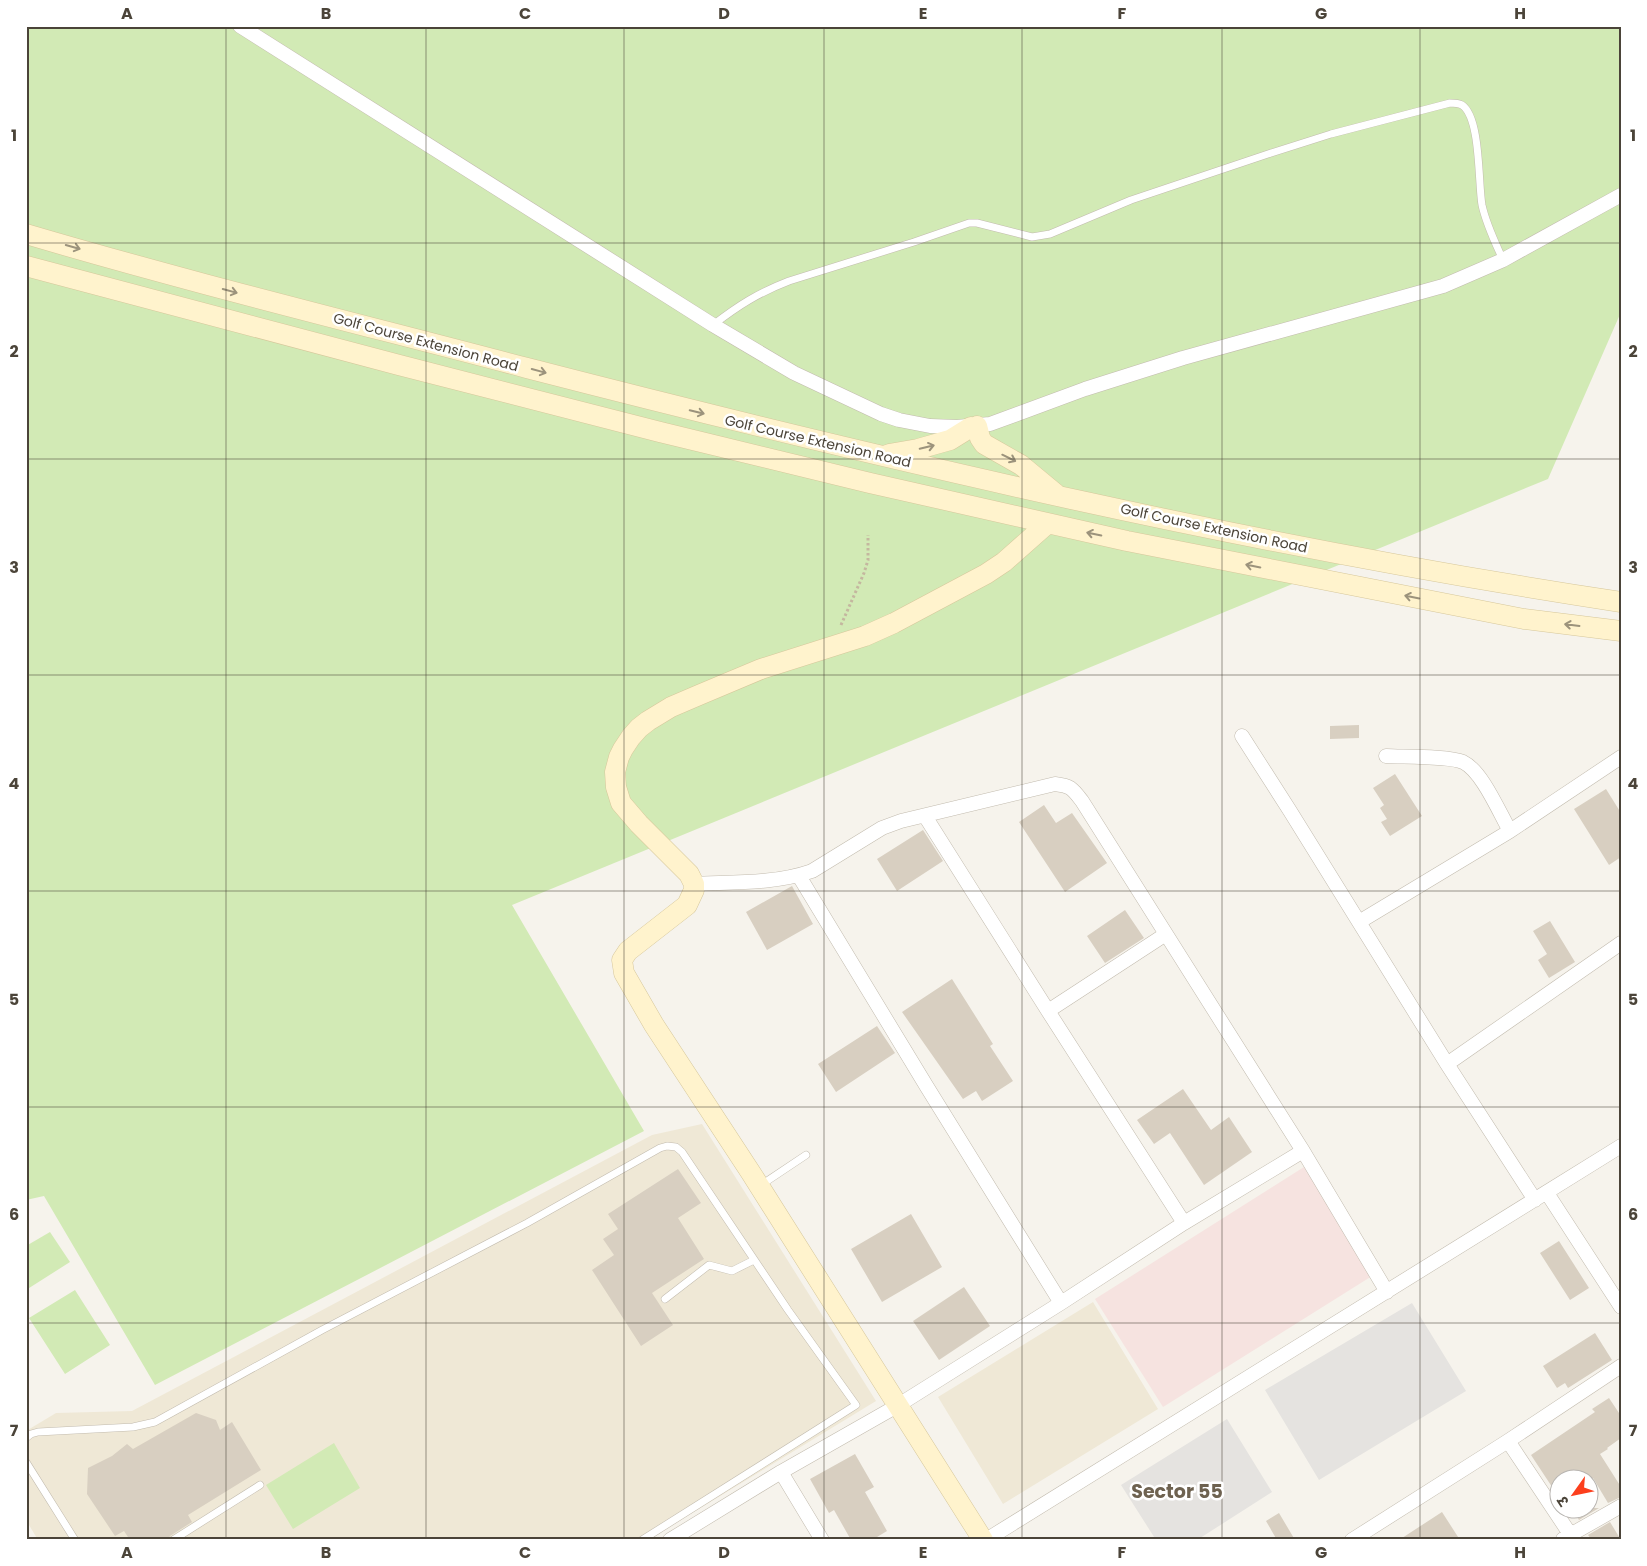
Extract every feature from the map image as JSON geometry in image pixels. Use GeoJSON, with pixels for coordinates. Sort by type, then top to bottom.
{"type":"FeatureCollection","features":[{"type":"Feature","properties":{"kind":"main road","name":"Golf Course Extension Road"},"geometry":{"type":"LineString","coordinates":[[26,234],[148,270],[879,456],[1058,496],[1285,543],[1529,588],[1621,602]]}},
{"type":"Feature","properties":{"kind":"main road","name":"Golf Course Extension Road"},"geometry":{"type":"LineString","coordinates":[[26,266],[398,365],[788,463],[1047,524],[1127,542],[1524,619],[1621,631]]}},
{"type":"Feature","properties":{"kind":"main road"},"geometry":{"type":"LineString","coordinates":[[879,456],[941,444],[957,438],[974,426],[984,444],[1022,465],[1058,496]]}},
{"type":"Feature","properties":{"kind":"main road"},"geometry":{"type":"LineString","coordinates":[[788,463],[795,436]]}},
{"type":"Feature","properties":{"kind":"main road"},"geometry":{"type":"LineString","coordinates":[[984,1540],[654,1025],[624,973],[622,960],[628,952],[687,905],[694,890],[694,884],[689,874],[621,803],[616,787],[615,772],[623,749],[631,737],[648,720],[671,707],[761,669],[880,630],[986,574],[1004,562],[1047,524]]}},
{"type":"Feature","properties":{"kind":"main road"},"geometry":{"type":"LineString","coordinates":[[1279,571],[1285,543]]}},
{"type":"Feature","properties":{"kind":"street"},"geometry":{"type":"LineString","coordinates":[[240,26],[713,325],[794,372],[881,414],[922,425],[946,427],[974,426],[1000,421],[1085,389],[1183,358],[1436,288],[1503,260],[1621,194]]}},
{"type":"Feature","properties":{"kind":"street"},"geometry":{"type":"LineString","coordinates":[[1242,736],[1447,1064],[1621,1307]]}},
{"type":"Feature","properties":{"kind":"street"},"geometry":{"type":"LineString","coordinates":[[1386,756],[1448,759],[1462,762],[1474,770],[1481,778],[1510,831]]}},
{"type":"Feature","properties":{"kind":"street"},"geometry":{"type":"LineString","coordinates":[[1359,922],[1510,831],[1621,757]]}},
{"type":"Feature","properties":{"kind":"street"},"geometry":{"type":"LineString","coordinates":[[694,884],[800,876],[812,872],[882,828],[901,821],[1055,784],[1068,786],[1073,789],[1082,801],[1303,1151],[1387,1292]]}},
{"type":"Feature","properties":{"kind":"street"},"geometry":{"type":"LineString","coordinates":[[926,816],[1048,1012],[1184,1223]]}},
{"type":"Feature","properties":{"kind":"street"},"geometry":{"type":"LineString","coordinates":[[800,876],[927,1087],[1061,1302]]}},
{"type":"Feature","properties":{"kind":"street"},"geometry":{"type":"LineString","coordinates":[[1048,1012],[1166,934]]}},
{"type":"Feature","properties":{"kind":"street"},"geometry":{"type":"LineString","coordinates":[[1447,1064],[1621,943]]}},
{"type":"Feature","properties":{"kind":"street"},"geometry":{"type":"LineString","coordinates":[[984,1540],[1621,1146]]}},
{"type":"Feature","properties":{"kind":"street"},"geometry":{"type":"LineString","coordinates":[[670,1540],[781,1472],[897,1406],[1184,1223],[1303,1151]]}},
{"type":"Feature","properties":{"kind":"street"},"geometry":{"type":"LineString","coordinates":[[1352,1540],[1374,1534],[1508,1441],[1621,1366]]}},
{"type":"Feature","properties":{"kind":"street"},"geometry":{"type":"LineString","coordinates":[[1508,1441],[1569,1538],[1621,1506]]}},
{"type":"Feature","properties":{"kind":"street"},"geometry":{"type":"LineString","coordinates":[[781,1472],[822,1540]]}},
{"type":"Feature","properties":{"kind":"lane"},"geometry":{"type":"LineString","coordinates":[[713,325],[742,303],[770,288],[969,223],[977,223],[1032,237],[1050,234],[1140,197],[1268,154],[1331,134],[1458,103],[1467,111],[1474,129],[1482,207],[1503,260]]}},
{"type":"Feature","properties":{"kind":"lane"},"geometry":{"type":"LineString","coordinates":[[26,1438],[38,1432],[133,1427],[155,1422],[322,1330],[527,1223],[660,1148],[667,1146],[676,1147],[682,1152],[788,1310],[856,1405],[642,1540]]}},
{"type":"Feature","properties":{"kind":"lane"},"geometry":{"type":"LineString","coordinates":[[759,1187],[806,1155]]}},
{"type":"Feature","properties":{"kind":"lane"},"geometry":{"type":"LineString","coordinates":[[665,1299],[709,1266],[732,1271],[754,1260]]}},
{"type":"Feature","properties":{"kind":"lane"},"geometry":{"type":"LineString","coordinates":[[26,1462],[75,1540]]}},
{"type":"Feature","properties":{"kind":"lane"},"geometry":{"type":"LineString","coordinates":[[173,1540],[260,1485]]}},
{"type":"Feature","properties":{"kind":"path"},"geometry":{"type":"LineString","coordinates":[[832,646],[864,573],[868,560],[868,535]]}},
{"type":"Feature","properties":{"kind":"shaded area"},"geometry":{"type":"Polygon","coordinates":[[[702,1124],[876,1401],[648,1540],[38,1540],[26,1520],[26,1431],[56,1413],[132,1411],[652,1135],[702,1124]]]}},
{"type":"Feature","properties":{"kind":"shaded area"},"geometry":{"type":"Polygon","coordinates":[[[1304,1167],[1372,1276],[1163,1407],[1095,1299],[1304,1167]]]}},
{"type":"Feature","properties":{"kind":"shaded area"},"geometry":{"type":"Polygon","coordinates":[[[1093,1302],[1158,1409],[1003,1504],[938,1397],[1093,1302]]]}},
{"type":"Feature","properties":{"kind":"shaded area"},"geometry":{"type":"Polygon","coordinates":[[[1412,1303],[1466,1391],[1319,1480],[1265,1390],[1412,1303]]]}},
{"type":"Feature","properties":{"kind":"shaded area"},"geometry":{"type":"Polygon","coordinates":[[[1227,1419],[1272,1492],[1197,1540],[1156,1540],[1121,1485],[1227,1419]]]}},
{"type":"Feature","properties":{"kind":"green space"},"geometry":{"type":"Polygon","coordinates":[[[26,26],[1621,26],[1621,312],[1548,479],[512,905],[644,1131],[155,1385],[44,1196],[26,1200],[26,26]]]}},
{"type":"Feature","properties":{"kind":"green space"},"geometry":{"type":"Polygon","coordinates":[[[50,1232],[70,1262],[26,1290],[26,1246],[50,1232]]]}},
{"type":"Feature","properties":{"kind":"green space"},"geometry":{"type":"Polygon","coordinates":[[[75,1290],[110,1345],[65,1374],[29,1318],[75,1290]]]}},
{"type":"Feature","properties":{"kind":"green space"},"geometry":{"type":"Polygon","coordinates":[[[334,1443],[360,1488],[293,1529],[266,1485],[334,1443]]]}},
{"type":"Feature","properties":{"kind":"building"},"geometry":{"type":"Polygon","coordinates":[[[1359,725],[1359,738],[1330,739],[1330,726],[1359,725]]]}},
{"type":"Feature","properties":{"kind":"building"},"geometry":{"type":"Polygon","coordinates":[[[1395,774],[1422,816],[1390,836],[1381,822],[1387,819],[1380,808],[1384,805],[1373,788],[1395,774]]]}},
{"type":"Feature","properties":{"kind":"building"},"geometry":{"type":"Polygon","coordinates":[[[1606,789],[1621,813],[1621,857],[1609,865],[1574,809],[1606,789]]]}},
{"type":"Feature","properties":{"kind":"building"},"geometry":{"type":"Polygon","coordinates":[[[1044,805],[1056,823],[1072,813],[1107,863],[1065,892],[1019,822],[1044,805]]]}},
{"type":"Feature","properties":{"kind":"building"},"geometry":{"type":"Polygon","coordinates":[[[923,830],[943,861],[897,891],[877,859],[923,830]]]}},
{"type":"Feature","properties":{"kind":"building"},"geometry":{"type":"Polygon","coordinates":[[[792,886],[813,924],[767,950],[746,912],[792,886]]]}},
{"type":"Feature","properties":{"kind":"building"},"geometry":{"type":"Polygon","coordinates":[[[1125,910],[1144,938],[1105,963],[1087,936],[1125,910]]]}},
{"type":"Feature","properties":{"kind":"building"},"geometry":{"type":"Polygon","coordinates":[[[1550,921],[1575,962],[1549,978],[1538,960],[1547,954],[1533,931],[1550,921]]]}},
{"type":"Feature","properties":{"kind":"building"},"geometry":{"type":"Polygon","coordinates":[[[952,979],[993,1044],[990,1046],[1013,1081],[982,1101],[976,1091],[963,1099],[902,1012],[952,979]]]}},
{"type":"Feature","properties":{"kind":"building"},"geometry":{"type":"Polygon","coordinates":[[[877,1026],[895,1053],[836,1092],[818,1064],[877,1026]]]}},
{"type":"Feature","properties":{"kind":"building"},"geometry":{"type":"Polygon","coordinates":[[[1183,1089],[1211,1130],[1229,1117],[1252,1152],[1204,1185],[1170,1133],[1154,1144],[1137,1120],[1183,1089]]]}},
{"type":"Feature","properties":{"kind":"building"},"geometry":{"type":"Polygon","coordinates":[[[678,1169],[701,1203],[678,1218],[704,1259],[652,1293],[673,1325],[641,1346],[592,1270],[614,1255],[603,1239],[618,1229],[608,1214],[678,1169]]]}},
{"type":"Feature","properties":{"kind":"building"},"geometry":{"type":"Polygon","coordinates":[[[911,1214],[942,1267],[882,1302],[851,1249],[911,1214]]]}},
{"type":"Feature","properties":{"kind":"building"},"geometry":{"type":"Polygon","coordinates":[[[1559,1241],[1589,1288],[1570,1300],[1540,1253],[1559,1241]]]}},
{"type":"Feature","properties":{"kind":"building"},"geometry":{"type":"Polygon","coordinates":[[[964,1287],[990,1326],[939,1360],[913,1321],[964,1287]]]}},
{"type":"Feature","properties":{"kind":"building"},"geometry":{"type":"Polygon","coordinates":[[[1595,1333],[1612,1360],[1568,1388],[1565,1383],[1557,1388],[1543,1366],[1595,1333]]]}},
{"type":"Feature","properties":{"kind":"building"},"geometry":{"type":"Polygon","coordinates":[[[1609,1398],[1621,1416],[1621,1438],[1600,1454],[1621,1487],[1621,1497],[1608,1503],[1600,1490],[1600,1468],[1550,1468],[1550,1484],[1531,1455],[1595,1412],[1592,1409],[1609,1398]]]}},
{"type":"Feature","properties":{"kind":"building"},"geometry":{"type":"Polygon","coordinates":[[[196,1413],[216,1420],[220,1430],[232,1422],[261,1470],[188,1515],[192,1522],[170,1536],[168,1540],[130,1540],[124,1531],[115,1536],[87,1494],[88,1468],[112,1456],[127,1444],[133,1449],[196,1413]]]}},
{"type":"Feature","properties":{"kind":"building"},"geometry":{"type":"Polygon","coordinates":[[[855,1454],[874,1487],[865,1492],[887,1531],[872,1540],[851,1540],[834,1510],[829,1513],[810,1479],[855,1454]]]}},
{"type":"Feature","properties":{"kind":"building"},"geometry":{"type":"Polygon","coordinates":[[[1442,1512],[1460,1540],[1399,1540],[1442,1512]]]}},
{"type":"Feature","properties":{"kind":"building"},"geometry":{"type":"Polygon","coordinates":[[[1279,1513],[1295,1540],[1277,1540],[1266,1521],[1279,1513]]]}},
{"type":"Feature","properties":{"kind":"building"},"geometry":{"type":"Polygon","coordinates":[[[1610,1522],[1621,1540],[1592,1540],[1588,1535],[1610,1522]]]}},
{"type":"Feature","properties":{"kind":"district","name":"Sector 55"},"geometry":{"type":"Point","coordinates":[1177,1491]}}]}
